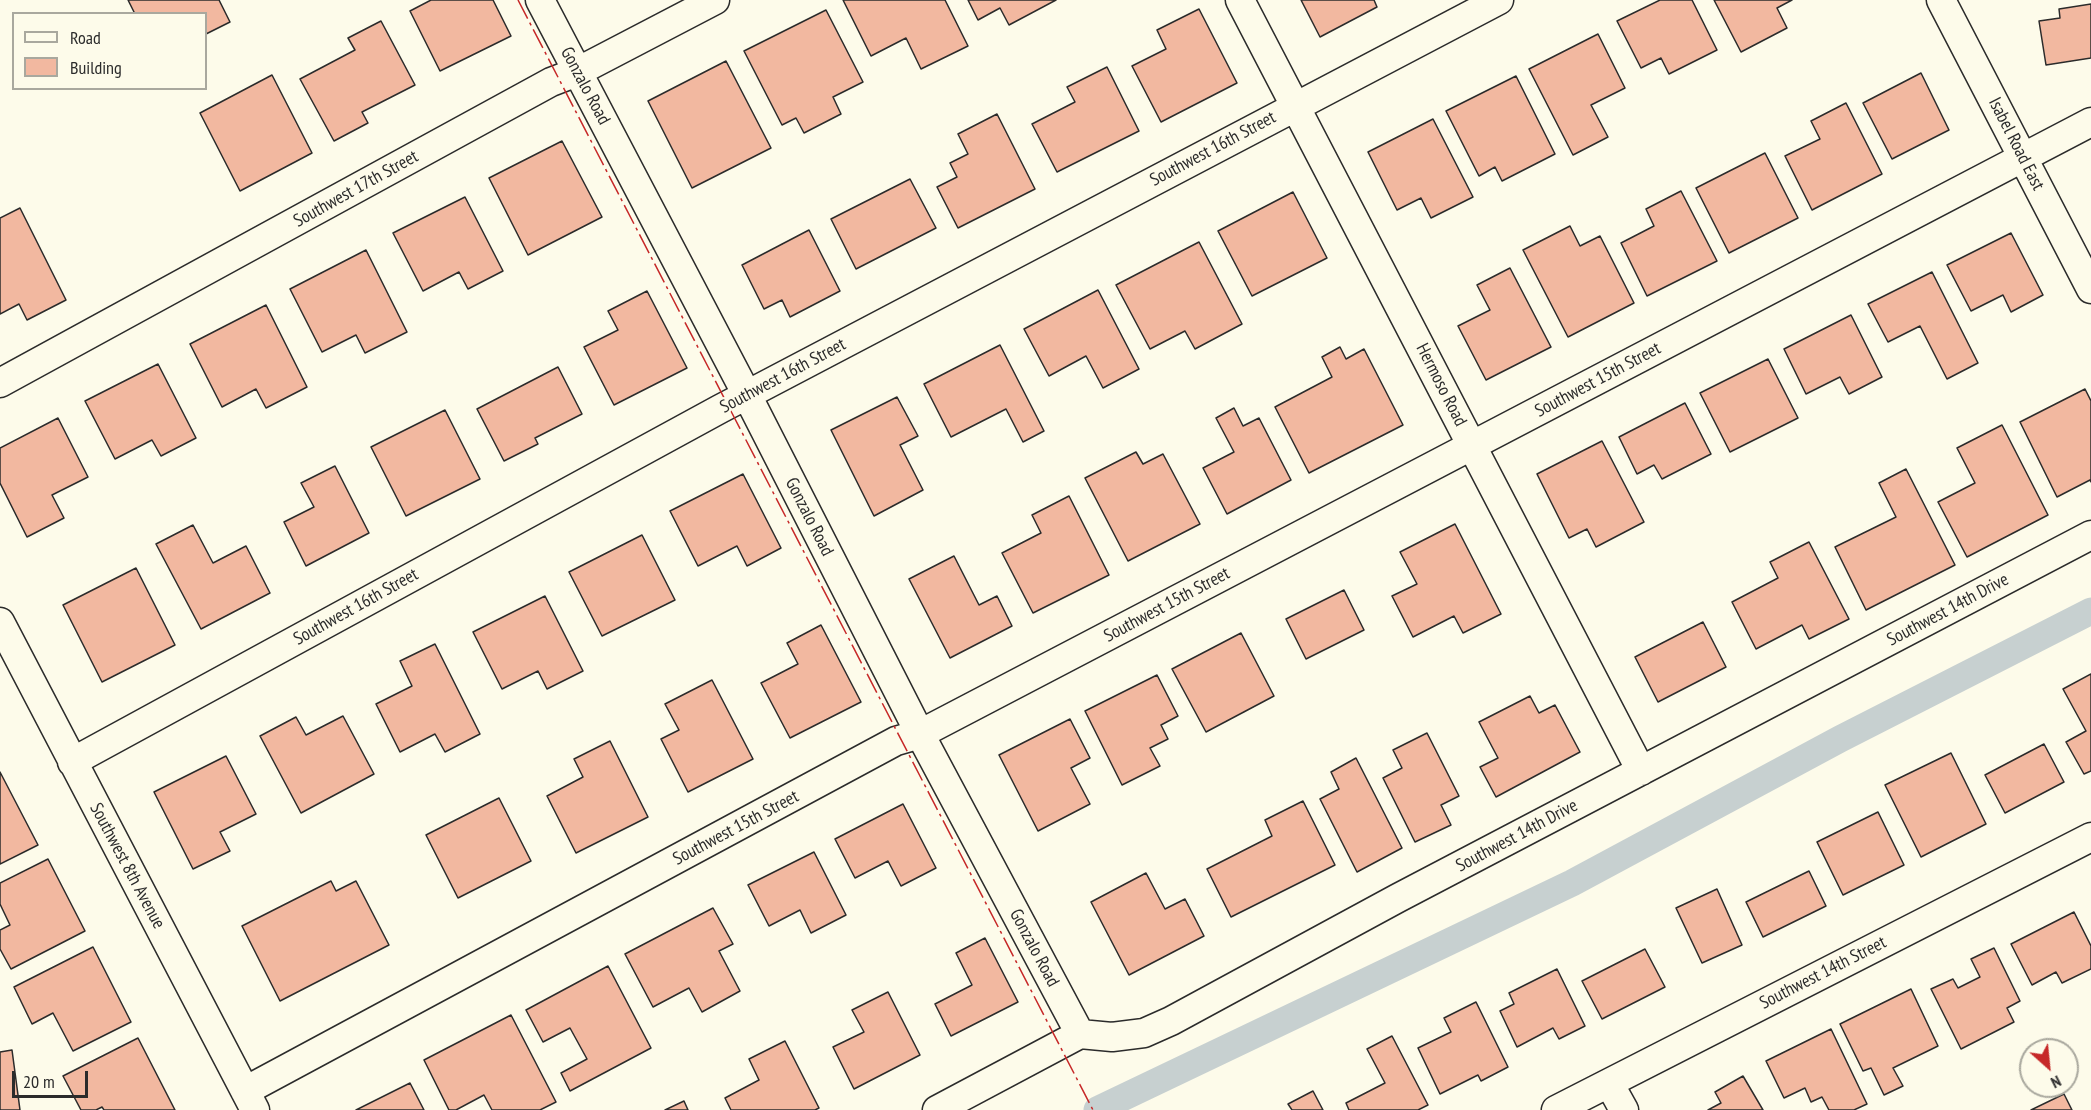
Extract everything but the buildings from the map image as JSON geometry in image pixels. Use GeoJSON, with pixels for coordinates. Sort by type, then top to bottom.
{"type":"FeatureCollection","features":[{"type":"Feature","properties":{"kind":"street","name":"Gonzalo Road"},"geometry":{"type":"LineString","coordinates":[[540,0],[747,395],[920,734],[1080,1034]]}},
{"type":"Feature","properties":{"kind":"street","name":"Southwest 17th Street"},"geometry":{"type":"LineString","coordinates":[[0,383],[541,88],[577,72],[715,0]]}},
{"type":"Feature","properties":{"kind":"street","name":"Hermoso Road"},"geometry":{"type":"LineString","coordinates":[[1240,0],[1641,771]]}},
{"type":"Feature","properties":{"kind":"street","name":"Southwest 16th Street"},"geometry":{"type":"LineString","coordinates":[[72,762],[747,395],[1499,0]]}},
{"type":"Feature","properties":{"kind":"street","name":"Isabel Road East"},"geometry":{"type":"LineString","coordinates":[[1941,0],[2091,289]]}},
{"type":"Feature","properties":{"kind":"street","name":"Southwest 15th Street"},"geometry":{"type":"LineString","coordinates":[[250,1101],[896,741],[920,734],[2091,122]]}},
{"type":"Feature","properties":{"kind":"street","name":"Southwest 14th Drive"},"geometry":{"type":"LineString","coordinates":[[1080,1034],[1112,1037],[1144,1033],[1171,1021],[1398,898],[2091,535]]}},
{"type":"Feature","properties":{"kind":"street","name":"Southwest 8th Avenue"},"geometry":{"type":"LineString","coordinates":[[0,622],[250,1101]]}},
{"type":"Feature","properties":{"kind":"street","name":"Southwest 14th Street"},"geometry":{"type":"LineString","coordinates":[[1556,1110],[2091,837]]}},
{"type":"Feature","properties":{"kind":"street"},"geometry":{"type":"LineString","coordinates":[[937,1110],[1080,1034]]}},
{"type":"Feature","properties":{"kind":"street"},"geometry":{"type":"LineString","coordinates":[[1609,1083],[1624,1110]]}},
{"type":"Feature","properties":{"kind":"waterway"},"geometry":{"type":"LineString","coordinates":[[1097,1110],[1572,883],[1840,739],[2091,611]]}},
{"type":"Feature","properties":{"kind":"power"},"geometry":{"type":"LineString","coordinates":[[518,0],[1093,1110]]}}]}
